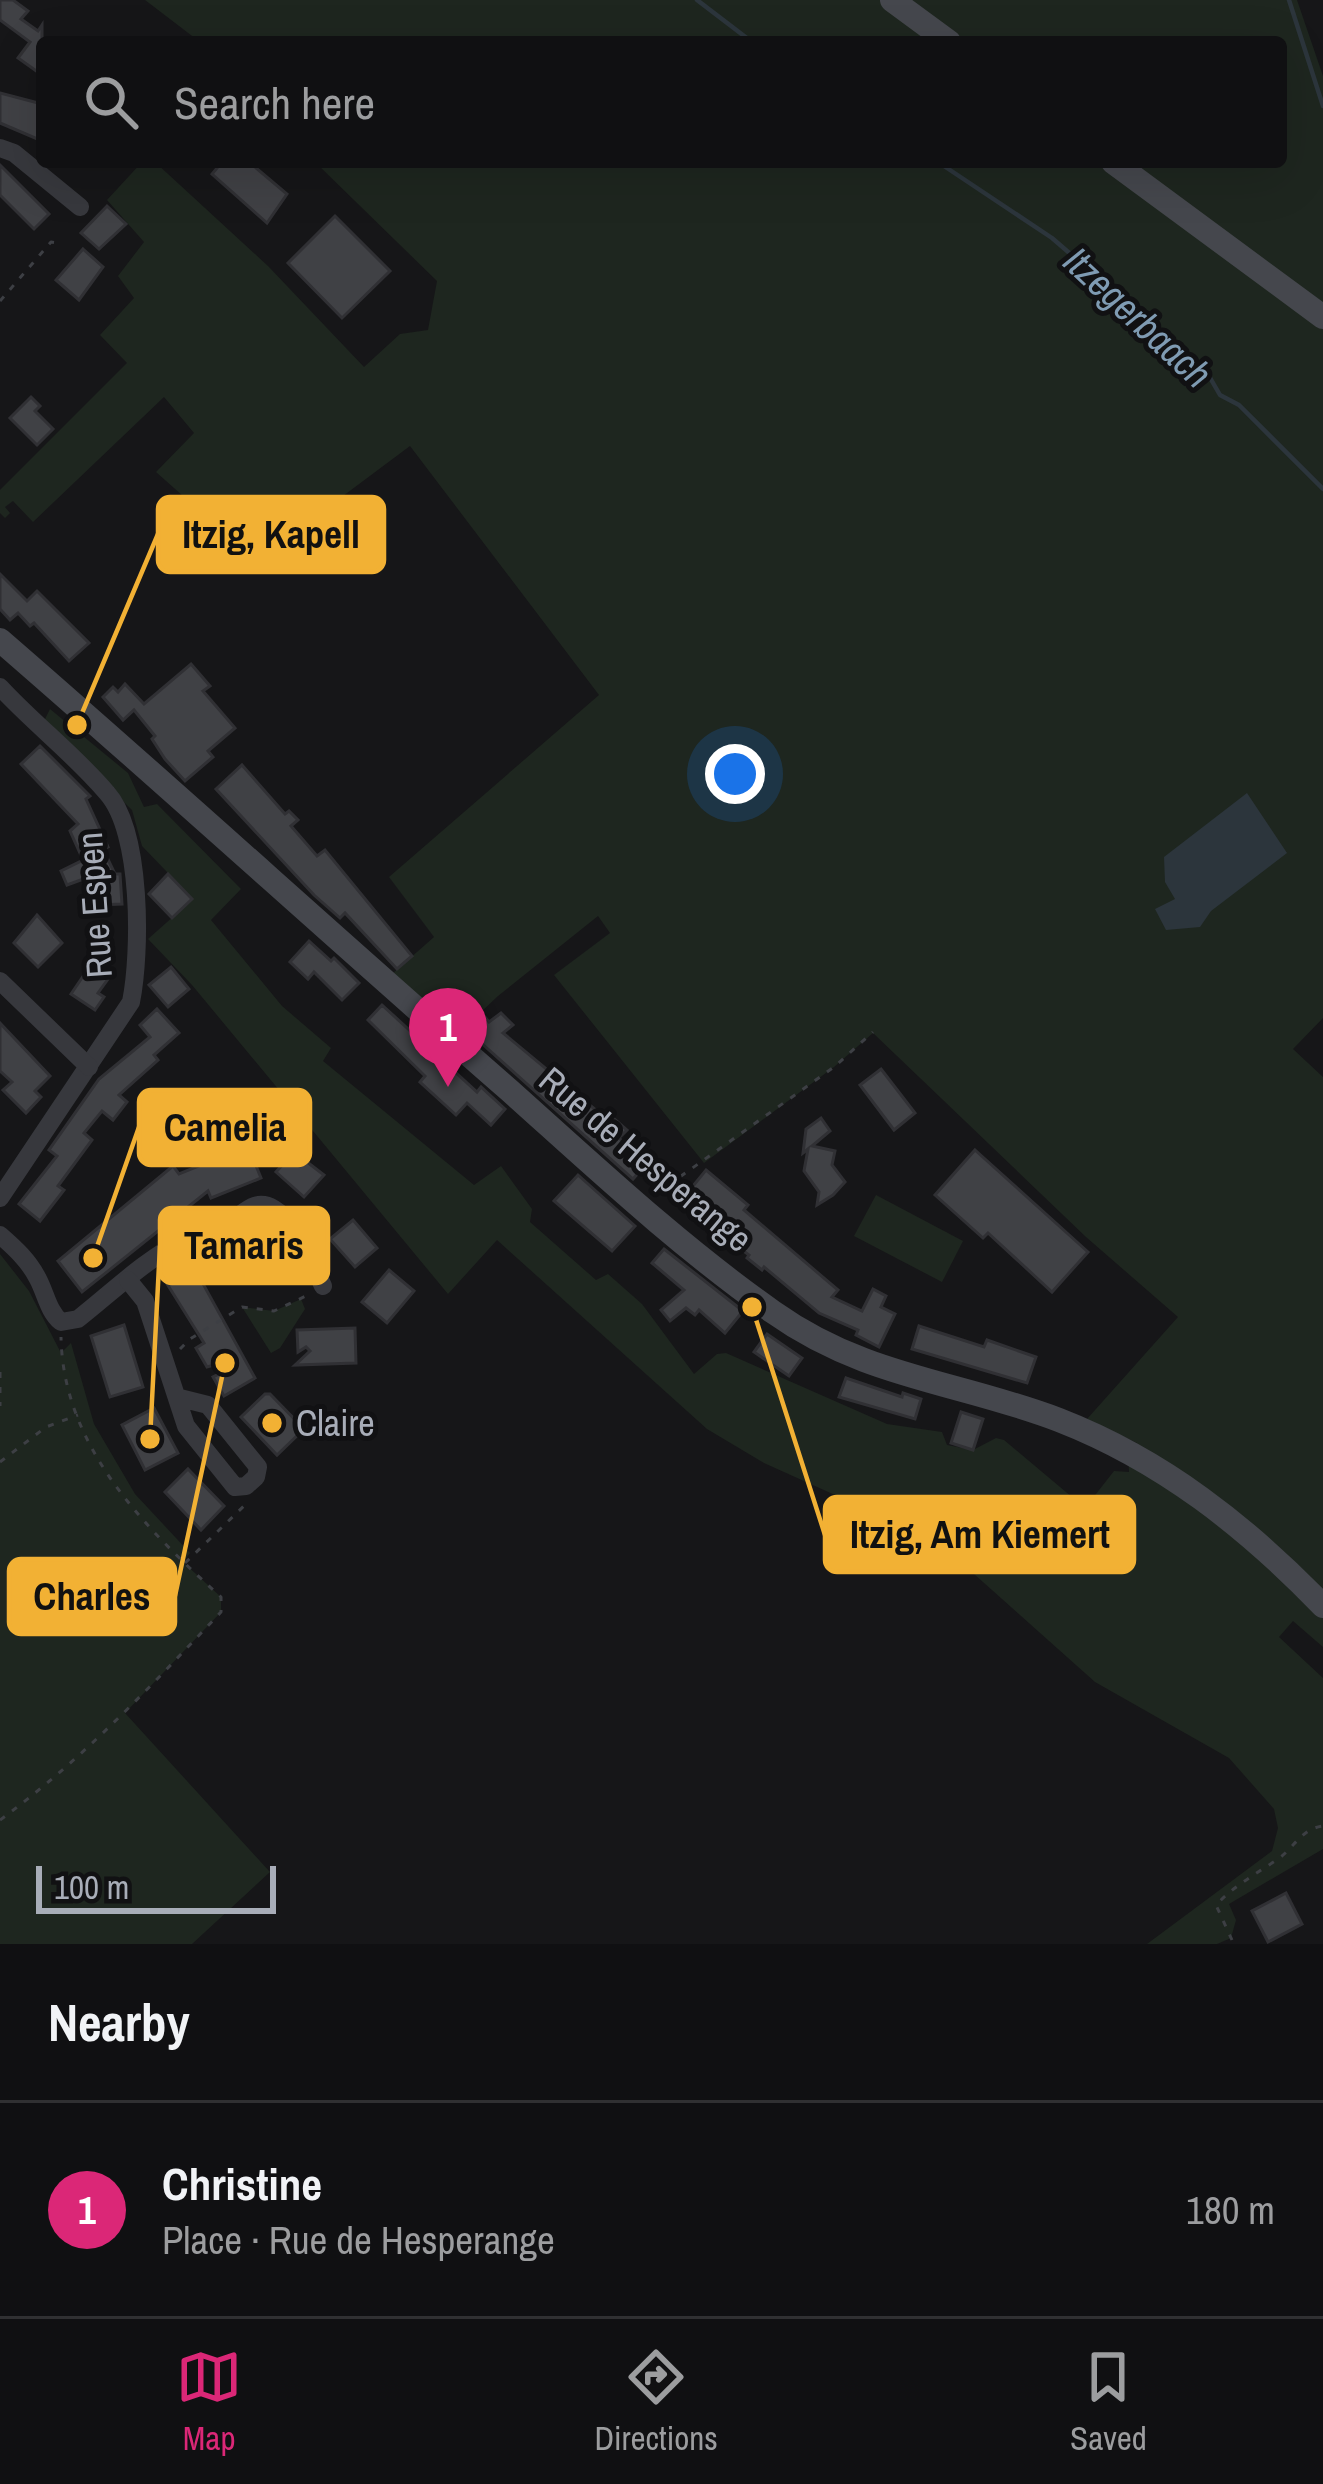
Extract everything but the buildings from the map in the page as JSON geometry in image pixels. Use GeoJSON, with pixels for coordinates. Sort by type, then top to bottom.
{"type":"FeatureCollection","features":[{"type":"Feature","properties":{"kind":"main road"},"geometry":{"type":"LineString","coordinates":[[892,0],[942,36]]}},
{"type":"Feature","properties":{"kind":"main road"},"geometry":{"type":"LineString","coordinates":[[1121,168],[1323,317]]}},
{"type":"Feature","properties":{"kind":"main road","name":"Rue de Hesperange"},"geometry":{"type":"LineString","coordinates":[[0,640],[640,1205],[769,1309],[843,1353],[884,1370],[1055,1419],[1128,1452],[1220,1511],[1273,1554],[1323,1606]]}},
{"type":"Feature","properties":{"kind":"street"},"geometry":{"type":"LineString","coordinates":[[0,148],[14,153],[80,207]]}},
{"type":"Feature","properties":{"kind":"street","name":"Rue Espen"},"geometry":{"type":"LineString","coordinates":[[0,687],[110,795],[129,829],[139,964],[131,1002],[0,1198]]}},
{"type":"Feature","properties":{"kind":"street"},"geometry":{"type":"LineString","coordinates":[[0,980],[89,1067]]}},
{"type":"Feature","properties":{"kind":"street"},"geometry":{"type":"LineString","coordinates":[[0,1235],[24,1257],[53,1316],[61,1322],[78,1319],[183,1240],[230,1223],[249,1207],[260,1205],[272,1208],[294,1232],[323,1286]]}},
{"type":"Feature","properties":{"kind":"street"},"geometry":{"type":"LineString","coordinates":[[128,1280],[145,1301],[186,1426],[235,1487],[256,1478],[258,1467],[208,1405],[180,1397]]}},
{"type":"Feature","properties":{"kind":"path"},"geometry":{"type":"LineString","coordinates":[[0,301],[51,242],[58,243]]}},
{"type":"Feature","properties":{"kind":"path"},"geometry":{"type":"LineString","coordinates":[[640,1205],[834,1067],[873,1032]]}},
{"type":"Feature","properties":{"kind":"path"},"geometry":{"type":"LineString","coordinates":[[166,1364],[190,1339],[242,1307],[287,1308],[323,1286]]}},
{"type":"Feature","properties":{"kind":"path"},"geometry":{"type":"LineString","coordinates":[[0,1820],[125,1713],[221,1612],[221,1597],[127,1503],[97,1458],[78,1415],[61,1354],[61,1322]]}},
{"type":"Feature","properties":{"kind":"path"},"geometry":{"type":"LineString","coordinates":[[0,1372],[0,1406]]}},
{"type":"Feature","properties":{"kind":"path"},"geometry":{"type":"LineString","coordinates":[[0,1462],[46,1427],[78,1415]]}},
{"type":"Feature","properties":{"kind":"path"},"geometry":{"type":"LineString","coordinates":[[185,1564],[247,1505],[235,1487]]}},
{"type":"Feature","properties":{"kind":"path"},"geometry":{"type":"LineString","coordinates":[[1232,1940],[1216,1905],[1311,1828],[1323,1826]]}},
{"type":"Feature","properties":{"kind":"shaded area"},"geometry":{"type":"Polygon","coordinates":[[[145,0],[1297,0],[1323,76],[1323,1018],[1293,1049],[1323,1077],[1323,1647],[1293,1621],[1279,1637],[1323,1678],[1323,1849],[1229,1904],[1236,1920],[1231,1938],[1217,1944],[1147,1944],[1272,1851],[1278,1828],[1274,1809],[1229,1758],[1095,1682],[937,1541],[764,1463],[707,1429],[497,1240],[448,1294],[192,985],[148,939],[193,899],[142,846],[132,810],[43,723],[50,709],[128,773],[144,807],[157,804],[241,889],[211,920],[282,1006],[331,1048],[323,1061],[474,1185],[501,1166],[532,1209],[530,1222],[596,1280],[608,1274],[642,1304],[694,1374],[717,1354],[726,1353],[887,1424],[942,1432],[947,1445],[973,1450],[996,1438],[1004,1440],[1085,1508],[1114,1471],[1129,1472],[1128,1452],[1137,1443],[1087,1419],[1178,1317],[1086,1237],[873,1033],[704,1163],[554,975],[610,933],[598,916],[459,1033],[392,974],[434,937],[389,877],[599,695],[410,446],[256,561],[156,472],[194,433],[164,397],[33,522],[13,501],[5,507],[10,513],[5,518],[0,513],[0,490],[127,363],[100,335],[134,298],[118,276],[144,242],[107,200],[136,168],[162,168],[268,266],[364,367],[400,334],[428,330],[437,281],[321,168],[1287,168],[1287,36],[192,36],[145,0]]]}},
{"type":"Feature","properties":{"kind":"shaded area"},"geometry":{"type":"Polygon","coordinates":[[[1247,793],[1287,853],[1211,911],[1200,927],[1166,930],[1155,909],[1175,899],[1165,882],[1164,857],[1247,793]]]}},
{"type":"Feature","properties":{"kind":"shaded area"},"geometry":{"type":"Polygon","coordinates":[[[876,1195],[963,1241],[942,1282],[854,1236],[876,1195]]]}},
{"type":"Feature","properties":{"kind":"shaded area"},"geometry":{"type":"Polygon","coordinates":[[[0,1254],[29,1291],[61,1353],[71,1343],[94,1424],[135,1494],[190,1553],[183,1562],[221,1597],[221,1612],[125,1713],[270,1872],[192,1944],[0,1944],[0,1254]]]}},
{"type":"Feature","properties":{"kind":"shaded area"},"geometry":{"type":"Polygon","coordinates":[[[301,1299],[305,1309],[280,1348],[271,1353],[242,1307],[274,1311],[301,1299]]]}},
{"type":"Feature","properties":{"kind":"waterway","name":"Itzegerbaach"},"geometry":{"type":"LineString","coordinates":[[697,0],[744,36]]}},
{"type":"Feature","properties":{"kind":"waterway"},"geometry":{"type":"LineString","coordinates":[[1289,0],[1323,106]]}},
{"type":"Feature","properties":{"kind":"waterway","name":"Itzegerbaach"},"geometry":{"type":"LineString","coordinates":[[947,168],[1052,238],[1147,320],[1155,335],[1205,369],[1220,395],[1239,405],[1323,489]]}},
{"type":"Feature","properties":{"kind":"place","name":"Itzig, Kapell"},"geometry":{"type":"Point","coordinates":[77,725]}},
{"type":"Feature","properties":{"kind":"place","name":"Christine"},"geometry":{"type":"Point","coordinates":[448,1087]}},
{"type":"Feature","properties":{"kind":"place","name":"Camelia"},"geometry":{"type":"Point","coordinates":[93,1258]}},
{"type":"Feature","properties":{"kind":"place","name":"Itzig, Am Kiemert"},"geometry":{"type":"Point","coordinates":[752,1307]}},
{"type":"Feature","properties":{"kind":"place","name":"Charles"},"geometry":{"type":"Point","coordinates":[225,1363]}},
{"type":"Feature","properties":{"kind":"place","name":"Claire"},"geometry":{"type":"Point","coordinates":[272,1423]}},
{"type":"Feature","properties":{"kind":"place","name":"Tamaris"},"geometry":{"type":"Point","coordinates":[150,1439]}}]}
